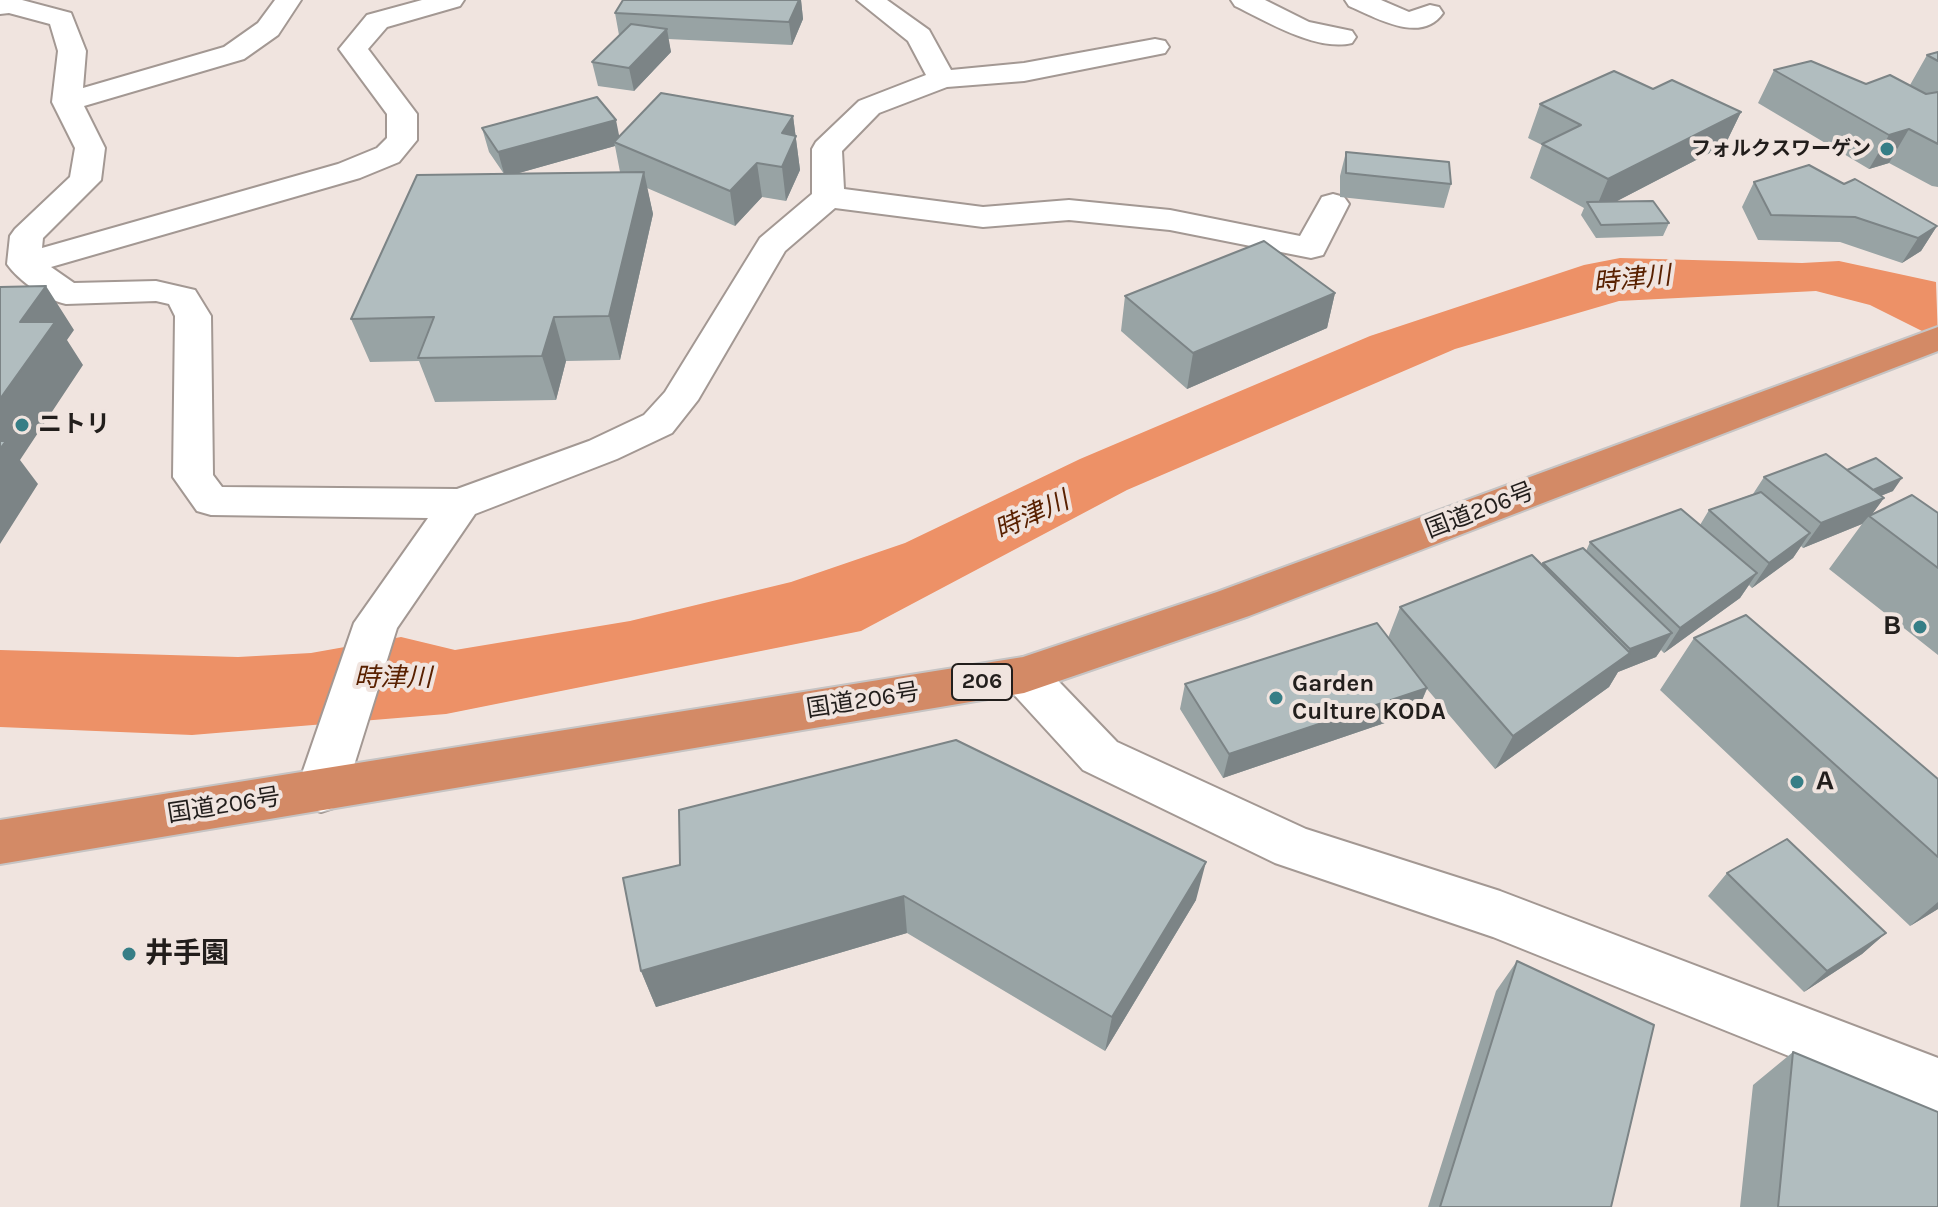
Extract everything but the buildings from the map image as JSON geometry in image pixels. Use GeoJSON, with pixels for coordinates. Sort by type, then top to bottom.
{"type":"FeatureCollection","features":[{"type":"Feature","properties":{"kind":"highway","name":"国道206号"},"geometry":{"type":"LineString","coordinates":[[0,842],[1024,675],[1233,604],[1927,342]]}},
{"type":"Feature","properties":{"kind":"street"},"geometry":{"type":"LineString","coordinates":[[67,102],[234,53],[268,29],[288,0]]}},
{"type":"Feature","properties":{"kind":"street"},"geometry":{"type":"LineString","coordinates":[[24,264],[349,171],[388,155],[402,140],[402,114],[353,49],[377,21],[451,0]]}},
{"type":"Feature","properties":{"kind":"street"},"geometry":{"type":"LineString","coordinates":[[870,0],[919,36],[942,79]]}},
{"type":"Feature","properties":{"kind":"street"},"geometry":{"type":"LineString","coordinates":[[1244,0],[1301,28],[1342,37]]}},
{"type":"Feature","properties":{"kind":"street"},"geometry":{"type":"LineString","coordinates":[[1358,0],[1408,21],[1430,13]]}},
{"type":"Feature","properties":{"kind":"street"},"geometry":{"type":"LineString","coordinates":[[0,6],[10,5],[62,19],[72,51],[67,102],[90,148],[85,180],[27,236],[24,264]]}},
{"type":"Feature","properties":{"kind":"street"},"geometry":{"type":"LineString","coordinates":[[828,197],[827,149],[869,107],[942,79],[1024,72],[1155,47]]}},
{"type":"Feature","properties":{"kind":"street"},"geometry":{"type":"LineString","coordinates":[[24,264],[66,294],[156,291],[183,297],[193,316],[193,477],[211,501],[460,504],[603,450],[658,424],[679,400],[772,245],[828,197],[983,217],[1069,210],[1156,218],[1311,248],[1333,204]]}},
{"type":"Feature","properties":{"kind":"street"},"geometry":{"type":"LineString","coordinates":[[321,791],[376,623],[460,504]]}},
{"type":"Feature","properties":{"kind":"street"},"geometry":{"type":"LineString","coordinates":[[1024,675],[1100,756],[1293,847],[1500,915],[1938,1087]]}},
{"type":"Feature","properties":{"kind":"water","name":"時津川"},"geometry":{"type":"Polygon","coordinates":[[[1620,258],[1802,263],[1839,261],[1936,282],[1938,339],[1870,305],[1816,291],[1619,301],[1455,349],[1127,490],[861,631],[446,714],[192,735],[0,727],[0,650],[238,657],[311,653],[401,637],[455,650],[630,621],[791,582],[905,543],[1080,459],[1370,336],[1584,265],[1620,258]]]}},
{"type":"Feature","properties":{"kind":"place","name":"フォルクスワーゲン"},"geometry":{"type":"Point","coordinates":[1887,149]}},
{"type":"Feature","properties":{"kind":"place","name":"ニトリ"},"geometry":{"type":"Point","coordinates":[22,425]}},
{"type":"Feature","properties":{"kind":"place","name":"Ｂ"},"geometry":{"type":"Point","coordinates":[1920,627]}},
{"type":"Feature","properties":{"kind":"place","name":"Garden Culture KODA"},"geometry":{"type":"Point","coordinates":[1276,698]}},
{"type":"Feature","properties":{"kind":"place","name":"Ａ"},"geometry":{"type":"Point","coordinates":[1797,782]}},
{"type":"Feature","properties":{"kind":"place","name":"井手園"},"geometry":{"type":"Point","coordinates":[129,954]}}]}
